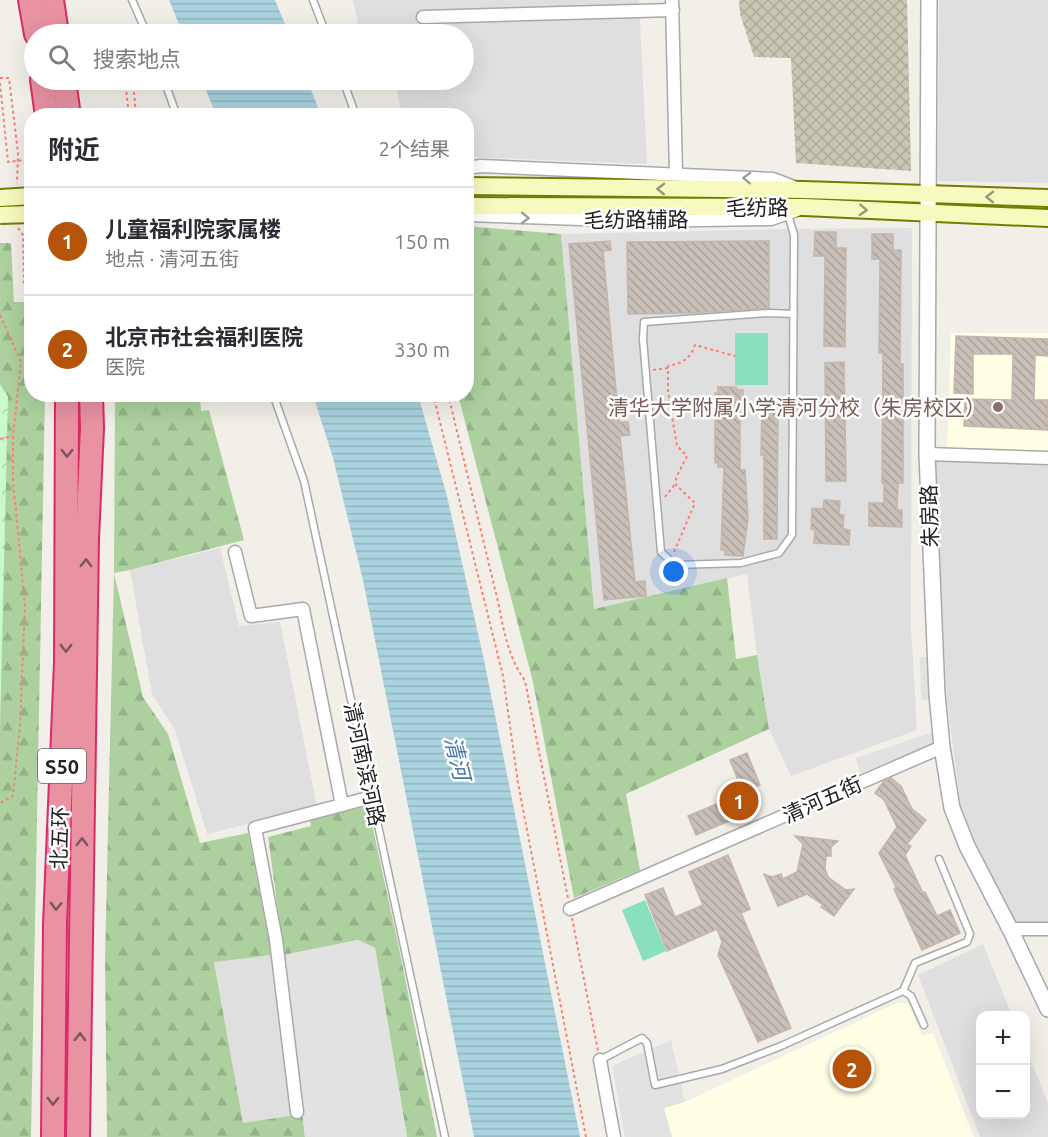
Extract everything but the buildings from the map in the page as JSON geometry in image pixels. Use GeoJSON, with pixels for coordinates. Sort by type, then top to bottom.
{"type":"FeatureCollection","features":[{"type":"Feature","properties":{"kind":"highway"},"geometry":{"type":"LineString","coordinates":[[30,0],[34,24]]}},
{"type":"Feature","properties":{"kind":"highway"},"geometry":{"type":"LineString","coordinates":[[52,0],[56,24]]}},
{"type":"Feature","properties":{"kind":"highway"},"geometry":{"type":"LineString","coordinates":[[43,90],[45,108]]}},
{"type":"Feature","properties":{"kind":"highway"},"geometry":{"type":"LineString","coordinates":[[65,90],[68,108]]}},
{"type":"Feature","properties":{"kind":"highway","name":"北五环"},"geometry":{"type":"LineString","coordinates":[[53,1137],[55,924],[66,662],[67,402]]}},
{"type":"Feature","properties":{"kind":"highway","name":"北五环"},"geometry":{"type":"LineString","coordinates":[[79,1137],[86,563],[92,402]]}},
{"type":"Feature","properties":{"kind":"main road","name":"毛纺路"},"geometry":{"type":"LineString","coordinates":[[474,186],[804,199],[930,213],[1048,218]]}},
{"type":"Feature","properties":{"kind":"main road"},"geometry":{"type":"LineString","coordinates":[[804,199],[929,195],[1048,198]]}},
{"type":"Feature","properties":{"kind":"main road"},"geometry":{"type":"LineString","coordinates":[[0,198],[24,196]]}},
{"type":"Feature","properties":{"kind":"main road","name":"毛纺路"},"geometry":{"type":"LineString","coordinates":[[474,206],[804,199]]}},
{"type":"Feature","properties":{"kind":"main road"},"geometry":{"type":"LineString","coordinates":[[0,217],[24,215]]}},
{"type":"Feature","properties":{"kind":"street","name":"朱房路"},"geometry":{"type":"LineString","coordinates":[[929,0],[930,213],[927,454],[937,694],[942,747],[952,808],[967,846],[1048,1009]]}},
{"type":"Feature","properties":{"kind":"street"},"geometry":{"type":"LineString","coordinates":[[423,17],[672,5],[676,174]]}},
{"type":"Feature","properties":{"kind":"street","name":"毛纺路辅路"},"geometry":{"type":"LineString","coordinates":[[474,167],[772,179],[804,199],[787,213],[771,219],[640,220],[474,215]]}},
{"type":"Feature","properties":{"kind":"street"},"geometry":{"type":"LineString","coordinates":[[0,198],[7,206],[0,217]]}},
{"type":"Feature","properties":{"kind":"street"},"geometry":{"type":"LineString","coordinates":[[927,454],[1048,458]]}},
{"type":"Feature","properties":{"kind":"street"},"geometry":{"type":"LineString","coordinates":[[235,552],[251,616],[303,609],[342,805]]}},
{"type":"Feature","properties":{"kind":"street","name":"清河五街"},"geometry":{"type":"LineString","coordinates":[[570,909],[942,747]]}},
{"type":"Feature","properties":{"kind":"street"},"geometry":{"type":"LineString","coordinates":[[297,1112],[276,940],[255,828],[372,797]]}},
{"type":"Feature","properties":{"kind":"street"},"geometry":{"type":"LineString","coordinates":[[1010,929],[1048,929]]}},
{"type":"Feature","properties":{"kind":"street"},"geometry":{"type":"LineString","coordinates":[[600,1060],[614,1137]]}},
{"type":"Feature","properties":{"kind":"lane"},"geometry":{"type":"LineString","coordinates":[[132,0],[143,24]]}},
{"type":"Feature","properties":{"kind":"lane"},"geometry":{"type":"LineString","coordinates":[[313,0],[322,24]]}},
{"type":"Feature","properties":{"kind":"lane"},"geometry":{"type":"LineString","coordinates":[[168,90],[174,108]]}},
{"type":"Feature","properties":{"kind":"lane"},"geometry":{"type":"LineString","coordinates":[[347,90],[353,108]]}},
{"type":"Feature","properties":{"kind":"lane"},"geometry":{"type":"LineString","coordinates":[[787,213],[794,235],[794,314],[792,535],[778,553],[741,563],[675,565],[661,552],[643,339],[644,322],[769,313],[794,314]]}},
{"type":"Feature","properties":{"kind":"lane","name":"清河南滨河路"},"geometry":{"type":"LineString","coordinates":[[276,402],[304,481],[444,1137]]}},
{"type":"Feature","properties":{"kind":"lane"},"geometry":{"type":"LineString","coordinates":[[600,1060],[642,1038],[646,1043],[654,1085],[722,1069],[781,1046],[903,991],[915,963],[967,942],[970,934],[939,859]]}},
{"type":"Feature","properties":{"kind":"lane"},"geometry":{"type":"LineString","coordinates":[[903,991],[911,996],[924,1025]]}},
{"type":"Feature","properties":{"kind":"path"},"geometry":{"type":"LineString","coordinates":[[0,78],[9,78],[18,153],[17,188]]}},
{"type":"Feature","properties":{"kind":"path"},"geometry":{"type":"LineString","coordinates":[[0,83],[9,162],[24,160]]}},
{"type":"Feature","properties":{"kind":"path"},"geometry":{"type":"LineString","coordinates":[[126,90],[128,108]]}},
{"type":"Feature","properties":{"kind":"path"},"geometry":{"type":"LineString","coordinates":[[134,90],[135,108]]}},
{"type":"Feature","properties":{"kind":"path"},"geometry":{"type":"LineString","coordinates":[[16,226],[23,235],[24,285]]}},
{"type":"Feature","properties":{"kind":"path"},"geometry":{"type":"LineString","coordinates":[[0,315],[21,362],[13,436],[13,481],[25,606],[20,725],[13,796],[0,803]]}},
{"type":"Feature","properties":{"kind":"path"},"geometry":{"type":"LineString","coordinates":[[646,371],[668,368],[668,366],[681,363],[691,355],[695,345],[735,356]]}},
{"type":"Feature","properties":{"kind":"path"},"geometry":{"type":"LineString","coordinates":[[657,507],[676,483],[676,478],[687,456],[677,446],[668,392],[668,368]]}},
{"type":"Feature","properties":{"kind":"path"},"geometry":{"type":"LineString","coordinates":[[435,402],[503,676],[518,783],[586,1137]]}},
{"type":"Feature","properties":{"kind":"path"},"geometry":{"type":"LineString","coordinates":[[449,402],[499,606],[503,631],[510,654],[525,681],[600,1060]]}},
{"type":"Feature","properties":{"kind":"path"},"geometry":{"type":"LineString","coordinates":[[0,439],[13,436]]}},
{"type":"Feature","properties":{"kind":"path"},"geometry":{"type":"LineString","coordinates":[[670,560],[695,503],[676,483]]}},
{"type":"Feature","properties":{"kind":"shaded area"},"geometry":{"type":"Polygon","coordinates":[[[353,0],[639,0],[647,164],[474,157],[474,108],[401,108],[397,90],[474,90],[474,24],[358,24],[353,0]]]}},
{"type":"Feature","properties":{"kind":"shaded area"},"geometry":{"type":"Polygon","coordinates":[[[739,0],[907,0],[911,171],[796,163],[791,58],[754,57],[740,14],[739,0]]]}},
{"type":"Feature","properties":{"kind":"shaded area"},"geometry":{"type":"Polygon","coordinates":[[[939,0],[1048,0],[1048,183],[938,181],[939,0]]]}},
{"type":"Feature","properties":{"kind":"shaded area"},"geometry":{"type":"Polygon","coordinates":[[[912,228],[911,627],[917,730],[791,776],[769,729],[747,574],[594,609],[561,234],[912,228]]]}},
{"type":"Feature","properties":{"kind":"shaded area","name":"清华大学附属小学清河分校（朱房校区）"},"geometry":{"type":"Polygon","coordinates":[[[951,333],[1048,333],[1048,456],[947,453],[951,333]]]}},
{"type":"Feature","properties":{"kind":"shaded area"},"geometry":{"type":"Polygon","coordinates":[[[935,461],[1048,465],[1048,925],[1016,925],[962,815],[947,701],[935,461]]]}},
{"type":"Feature","properties":{"kind":"shaded area"},"geometry":{"type":"Polygon","coordinates":[[[220,548],[239,626],[280,622],[317,807],[207,834],[175,730],[152,694],[130,570],[220,548]]]}},
{"type":"Feature","properties":{"kind":"shaded area"},"geometry":{"type":"Polygon","coordinates":[[[920,657],[930,657],[931,700],[921,700],[920,657]]]}},
{"type":"Feature","properties":{"kind":"shaded area"},"geometry":{"type":"Polygon","coordinates":[[[933,732],[938,743],[860,773],[856,758],[933,732]]]}},
{"type":"Feature","properties":{"kind":"shaded area"},"geometry":{"type":"Polygon","coordinates":[[[358,940],[375,948],[407,1137],[305,1137],[284,955],[358,940]]]}},
{"type":"Feature","properties":{"kind":"shaded area"},"geometry":{"type":"Polygon","coordinates":[[[983,944],[1010,1011],[976,1011],[976,1119],[1030,1119],[1030,1058],[1048,1103],[1048,1137],[980,1137],[918,975],[983,944]]]}},
{"type":"Feature","properties":{"kind":"shaded area"},"geometry":{"type":"Polygon","coordinates":[[[272,955],[290,1116],[243,1124],[214,961],[272,955]]]}},
{"type":"Feature","properties":{"kind":"shaded area"},"geometry":{"type":"Polygon","coordinates":[[[897,1003],[908,1003],[922,1036],[933,1033],[974,1137],[672,1137],[664,1108],[685,1102],[897,1003]]]}},
{"type":"Feature","properties":{"kind":"shaded area"},"geometry":{"type":"Polygon","coordinates":[[[671,1040],[685,1102],[664,1108],[672,1137],[625,1137],[612,1066],[671,1040]]]}},
{"type":"Feature","properties":{"kind":"green space"},"geometry":{"type":"Polygon","coordinates":[[[474,227],[561,234],[594,609],[727,578],[736,659],[757,655],[769,729],[626,794],[640,870],[574,898],[533,682],[460,402],[474,402],[474,227]]]}},
{"type":"Feature","properties":{"kind":"green space"},"geometry":{"type":"Polygon","coordinates":[[[0,243],[11,243],[14,302],[24,302],[24,402],[45,402],[31,1137],[0,1137],[0,243]]]}},
{"type":"Feature","properties":{"kind":"green space"},"geometry":{"type":"Polygon","coordinates":[[[735,333],[768,333],[768,385],[735,385],[735,333]]]}},
{"type":"Feature","properties":{"kind":"green space"},"geometry":{"type":"Polygon","coordinates":[[[0,384],[8,397],[0,730],[0,384]]]}},
{"type":"Feature","properties":{"kind":"green space"},"geometry":{"type":"Polygon","coordinates":[[[115,402],[200,402],[201,411],[209,410],[244,540],[114,573],[143,697],[168,734],[200,843],[248,833],[272,955],[214,962],[243,1123],[290,1116],[303,1117],[305,1137],[107,1137],[105,959],[114,572],[115,402]]]}},
{"type":"Feature","properties":{"kind":"green space"},"geometry":{"type":"Polygon","coordinates":[[[368,806],[437,1137],[407,1137],[375,948],[358,940],[284,955],[268,837],[311,826],[310,820],[368,806]]]}},
{"type":"Feature","properties":{"kind":"green space"},"geometry":{"type":"Polygon","coordinates":[[[645,900],[666,951],[643,961],[622,910],[645,900]]]}},
{"type":"Feature","properties":{"kind":"water"},"geometry":{"type":"Polygon","coordinates":[[[169,0],[275,0],[285,24],[179,24],[169,0]]]}},
{"type":"Feature","properties":{"kind":"water"},"geometry":{"type":"Polygon","coordinates":[[[206,90],[311,90],[318,108],[213,108],[206,90]]]}},
{"type":"Feature","properties":{"kind":"water","name":"清河"},"geometry":{"type":"Polygon","coordinates":[[[315,402],[420,402],[447,496],[484,660],[580,1137],[474,1137],[363,580],[333,458],[315,402]]]}},
{"type":"Feature","properties":{"kind":"place","name":"清华大学附属小学清河分校（朱房校区）"},"geometry":{"type":"Point","coordinates":[998,407]}},
{"type":"Feature","properties":{"kind":"place","name":"儿童福利院家属楼"},"geometry":{"type":"Point","coordinates":[739,801]}},
{"type":"Feature","properties":{"kind":"place","name":"北京市社会福利医院"},"geometry":{"type":"Point","coordinates":[852,1069]}}]}
